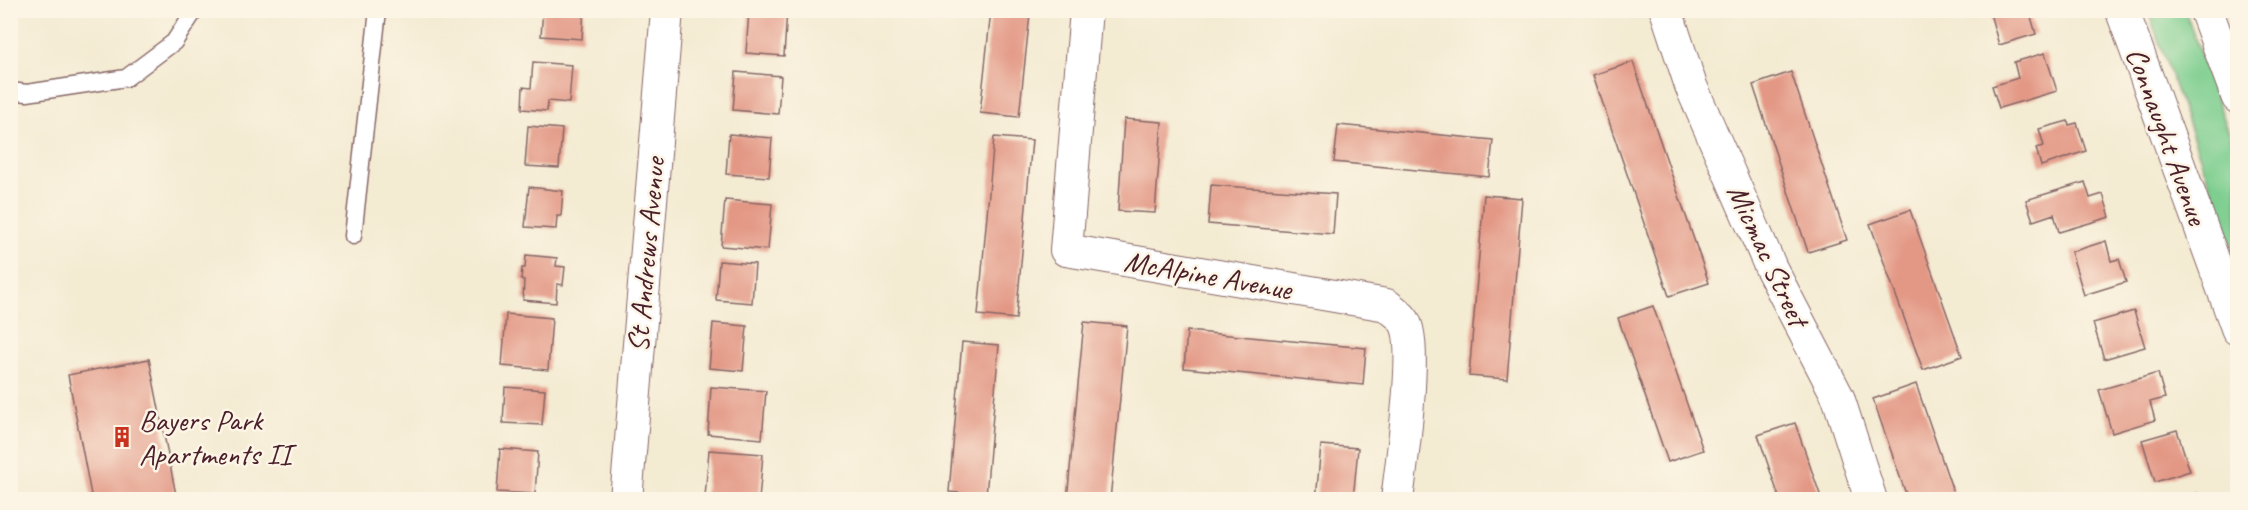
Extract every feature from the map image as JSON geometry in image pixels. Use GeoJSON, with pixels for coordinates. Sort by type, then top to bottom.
{"type":"FeatureCollection","features":[{"type":"Feature","properties":{"kind":"main road","name":"Connaught Avenue"},"geometry":{"type":"LineString","coordinates":[[2122,10],[2238,329]]}},
{"type":"Feature","properties":{"kind":"main road"},"geometry":{"type":"LineString","coordinates":[[2206,10],[2238,98]]}},
{"type":"Feature","properties":{"kind":"street","name":"St Andrews Avenue"},"geometry":{"type":"LineString","coordinates":[[626,500],[667,10]]}},
{"type":"Feature","properties":{"kind":"street","name":"McAlpine Avenue"},"geometry":{"type":"LineString","coordinates":[[1086,10],[1066,250],[1387,305],[1404,321],[1411,342],[1406,422],[1397,500]]}},
{"type":"Feature","properties":{"kind":"street","name":"Micmac Street"},"geometry":{"type":"LineString","coordinates":[[1666,10],[1691,86],[1771,268],[1838,397],[1871,500]]}},
{"type":"Feature","properties":{"kind":"lane"},"geometry":{"type":"LineString","coordinates":[[10,91],[27,93],[126,78],[174,42],[195,10]]}},
{"type":"Feature","properties":{"kind":"lane"},"geometry":{"type":"LineString","coordinates":[[353,236],[378,10]]}},
{"type":"Feature","properties":{"kind":"green space"},"geometry":{"type":"Polygon","coordinates":[[[2148,11],[2185,11],[2237,155],[2237,261],[2148,11]]]}},
{"type":"Feature","properties":{"kind":"building"},"geometry":{"type":"Polygon","coordinates":[[[543,10],[584,10],[582,39],[541,36],[543,10]]]}},
{"type":"Feature","properties":{"kind":"building"},"geometry":{"type":"Polygon","coordinates":[[[749,10],[787,10],[784,56],[746,53],[749,10]]]}},
{"type":"Feature","properties":{"kind":"building"},"geometry":{"type":"Polygon","coordinates":[[[991,10],[1030,14],[1019,117],[980,113],[991,10]]]}},
{"type":"Feature","properties":{"kind":"building"},"geometry":{"type":"Polygon","coordinates":[[[1133,10],[1165,10],[1165,15],[1133,10]]]}},
{"type":"Feature","properties":{"kind":"building"},"geometry":{"type":"Polygon","coordinates":[[[1578,10],[1608,10],[1608,15],[1578,12],[1578,10]]]}},
{"type":"Feature","properties":{"kind":"building"},"geometry":{"type":"Polygon","coordinates":[[[1989,10],[2029,10],[2036,34],[1999,45],[1989,10]]]}},
{"type":"Feature","properties":{"kind":"building"},"geometry":{"type":"Polygon","coordinates":[[[2045,53],[2057,91],[1999,108],[1992,86],[2018,78],[2014,62],[2045,53]]]}},
{"type":"Feature","properties":{"kind":"building"},"geometry":{"type":"Polygon","coordinates":[[[533,62],[572,65],[569,103],[548,101],[547,111],[522,109],[523,87],[531,88],[533,62]]]}},
{"type":"Feature","properties":{"kind":"building"},"geometry":{"type":"Polygon","coordinates":[[[1633,62],[1709,283],[1669,296],[1593,75],[1633,62]]]}},
{"type":"Feature","properties":{"kind":"building"},"geometry":{"type":"Polygon","coordinates":[[[736,72],[781,76],[778,114],[733,110],[736,72]]]}},
{"type":"Feature","properties":{"kind":"building"},"geometry":{"type":"Polygon","coordinates":[[[1791,72],[1847,240],[1808,252],[1753,85],[1791,72]]]}},
{"type":"Feature","properties":{"kind":"building"},"geometry":{"type":"Polygon","coordinates":[[[1124,119],[1162,122],[1155,213],[1118,211],[1124,119]]]}},
{"type":"Feature","properties":{"kind":"building"},"geometry":{"type":"Polygon","coordinates":[[[2068,121],[2069,125],[2077,123],[2086,151],[2041,166],[2036,148],[2044,146],[2039,129],[2068,121]]]}},
{"type":"Feature","properties":{"kind":"building"},"geometry":{"type":"Polygon","coordinates":[[[1338,125],[1493,140],[1489,177],[1334,162],[1338,125]]]}},
{"type":"Feature","properties":{"kind":"building"},"geometry":{"type":"Polygon","coordinates":[[[528,126],[562,129],[559,168],[525,166],[528,126]]]}},
{"type":"Feature","properties":{"kind":"building"},"geometry":{"type":"Polygon","coordinates":[[[729,134],[772,138],[769,177],[726,174],[729,134]]]}},
{"type":"Feature","properties":{"kind":"building"},"geometry":{"type":"Polygon","coordinates":[[[994,137],[1032,140],[1016,319],[978,315],[994,137]]]}},
{"type":"Feature","properties":{"kind":"building"},"geometry":{"type":"Polygon","coordinates":[[[2085,182],[2090,198],[2103,194],[2110,217],[2059,232],[2054,214],[2033,221],[2026,200],[2085,182]]]}},
{"type":"Feature","properties":{"kind":"building"},"geometry":{"type":"Polygon","coordinates":[[[1211,185],[1336,194],[1333,234],[1208,224],[1211,185]]]}},
{"type":"Feature","properties":{"kind":"building"},"geometry":{"type":"Polygon","coordinates":[[[529,187],[563,191],[561,216],[557,216],[556,229],[525,227],[529,187]]]}},
{"type":"Feature","properties":{"kind":"building"},"geometry":{"type":"Polygon","coordinates":[[[1484,195],[1522,198],[1507,379],[1469,376],[1484,195]]]}},
{"type":"Feature","properties":{"kind":"building"},"geometry":{"type":"Polygon","coordinates":[[[725,200],[772,204],[768,250],[721,246],[725,200]]]}},
{"type":"Feature","properties":{"kind":"building"},"geometry":{"type":"Polygon","coordinates":[[[1910,210],[1962,356],[1923,370],[1870,224],[1910,210]]]}},
{"type":"Feature","properties":{"kind":"building"},"geometry":{"type":"Polygon","coordinates":[[[2106,241],[2111,261],[2119,259],[2126,282],[2084,295],[2071,252],[2106,241]]]}},
{"type":"Feature","properties":{"kind":"building"},"geometry":{"type":"Polygon","coordinates":[[[526,255],[557,258],[556,266],[565,267],[563,285],[557,284],[556,303],[523,300],[524,280],[521,280],[526,255]]]}},
{"type":"Feature","properties":{"kind":"building"},"geometry":{"type":"Polygon","coordinates":[[[719,261],[755,264],[752,303],[716,300],[719,261]]]}},
{"type":"Feature","properties":{"kind":"building"},"geometry":{"type":"Polygon","coordinates":[[[1653,306],[1703,450],[1668,462],[1618,318],[1653,306]]]}},
{"type":"Feature","properties":{"kind":"building"},"geometry":{"type":"Polygon","coordinates":[[[2134,311],[2145,347],[2104,359],[2093,323],[2134,311]]]}},
{"type":"Feature","properties":{"kind":"building"},"geometry":{"type":"Polygon","coordinates":[[[506,314],[552,318],[548,370],[502,366],[506,314]]]}},
{"type":"Feature","properties":{"kind":"building"},"geometry":{"type":"Polygon","coordinates":[[[1084,322],[1127,326],[1110,500],[1067,500],[1084,322]]]}},
{"type":"Feature","properties":{"kind":"building"},"geometry":{"type":"Polygon","coordinates":[[[713,323],[747,326],[743,371],[709,368],[713,323]]]}},
{"type":"Feature","properties":{"kind":"building"},"geometry":{"type":"Polygon","coordinates":[[[1187,331],[1366,348],[1363,385],[1184,368],[1187,331]]]}},
{"type":"Feature","properties":{"kind":"building"},"geometry":{"type":"Polygon","coordinates":[[[962,342],[999,345],[986,496],[949,492],[962,342]]]}},
{"type":"Feature","properties":{"kind":"building","name":"Bayers Park Apartments II"},"geometry":{"type":"Polygon","coordinates":[[[149,359],[177,500],[92,500],[68,375],[149,359]]]}},
{"type":"Feature","properties":{"kind":"building"},"geometry":{"type":"Polygon","coordinates":[[[2158,373],[2165,398],[2150,402],[2155,420],[2112,433],[2099,390],[2158,373]]]}},
{"type":"Feature","properties":{"kind":"building"},"geometry":{"type":"Polygon","coordinates":[[[1916,384],[1956,500],[1908,500],[1873,399],[1916,384]]]}},
{"type":"Feature","properties":{"kind":"building"},"geometry":{"type":"Polygon","coordinates":[[[505,387],[545,390],[542,425],[503,423],[505,387]]]}},
{"type":"Feature","properties":{"kind":"building"},"geometry":{"type":"Polygon","coordinates":[[[711,387],[766,391],[762,439],[708,434],[711,387]]]}},
{"type":"Feature","properties":{"kind":"building"},"geometry":{"type":"Polygon","coordinates":[[[1795,423],[1822,500],[1780,500],[1758,435],[1795,423]]]}},
{"type":"Feature","properties":{"kind":"building"},"geometry":{"type":"Polygon","coordinates":[[[2177,430],[2190,471],[2155,482],[2142,440],[2177,430]]]}},
{"type":"Feature","properties":{"kind":"building"},"geometry":{"type":"Polygon","coordinates":[[[1321,445],[1358,448],[1353,500],[1316,500],[1321,445]]]}},
{"type":"Feature","properties":{"kind":"building"},"geometry":{"type":"Polygon","coordinates":[[[500,449],[538,452],[535,494],[497,492],[500,449]]]}},
{"type":"Feature","properties":{"kind":"building"},"geometry":{"type":"Polygon","coordinates":[[[709,450],[763,454],[759,500],[705,497],[709,450]]]}},
{"type":"Feature","properties":{"kind":"building"},"geometry":{"type":"Polygon","coordinates":[[[2197,493],[2199,500],[2176,500],[2176,499],[2197,493]]]}},
{"type":"Feature","properties":{"kind":"place","name":"Bayers Park Apartments II"},"geometry":{"type":"Point","coordinates":[122,437]}}]}
